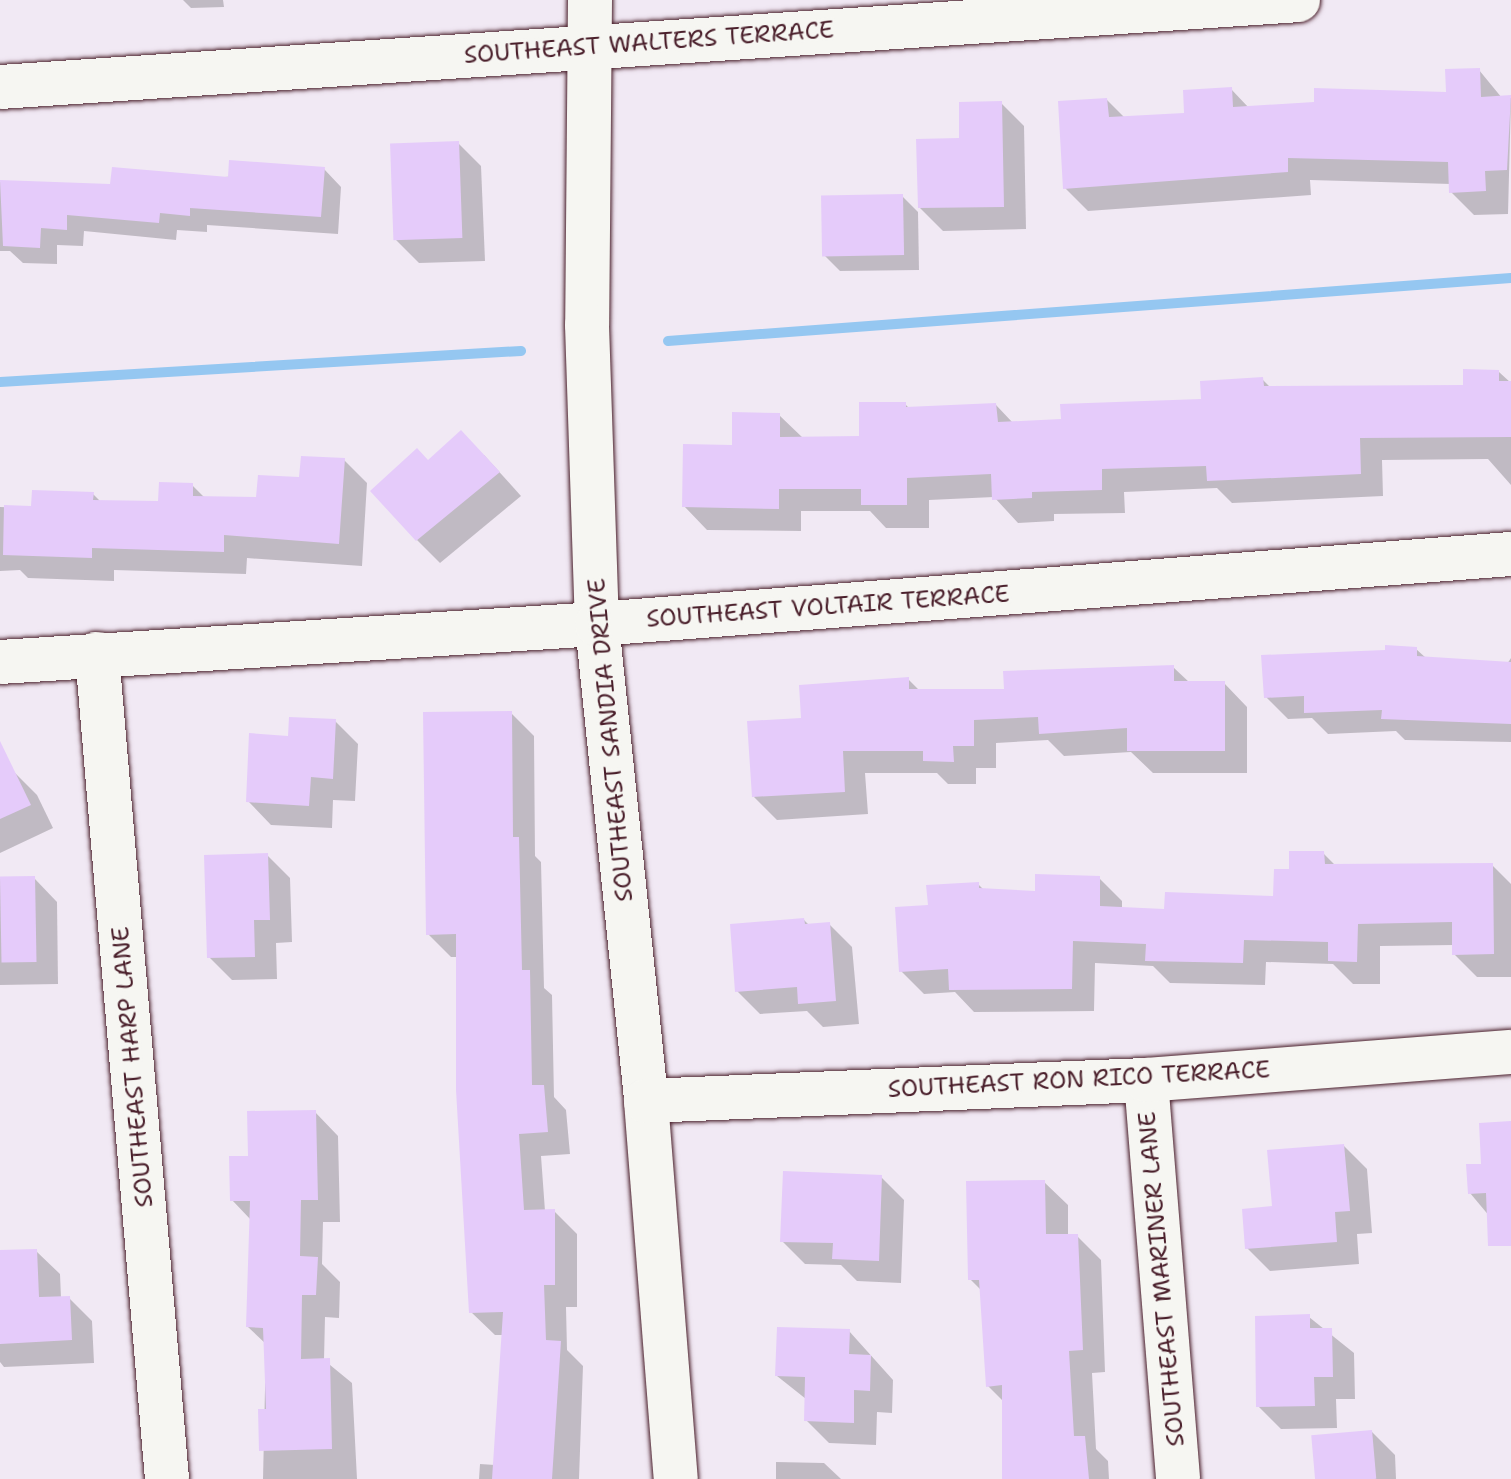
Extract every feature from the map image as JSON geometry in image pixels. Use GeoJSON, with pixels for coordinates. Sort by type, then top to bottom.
{"type":"FeatureCollection","features":[{"type":"Feature","properties":{"kind":"street","name":"SOUTHEAST SANDIA DRIVE"},"geometry":{"type":"LineString","coordinates":[[590,0],[587,325],[597,624],[646,1101],[676,1479]]}},
{"type":"Feature","properties":{"kind":"street","name":"SOUTHEAST WALTERS TERRACE"},"geometry":{"type":"LineString","coordinates":[[0,87],[1298,0]]}},
{"type":"Feature","properties":{"kind":"street","name":"SOUTHEAST VOLTAIR TERRACE"},"geometry":{"type":"LineString","coordinates":[[0,662],[597,624],[1511,554]]}},
{"type":"Feature","properties":{"kind":"street","name":"SOUTHEAST HARP LANE"},"geometry":{"type":"LineString","coordinates":[[97,654],[167,1479]]}},
{"type":"Feature","properties":{"kind":"street","name":"SOUTHEAST RON RICO TERRACE"},"geometry":{"type":"LineString","coordinates":[[646,1101],[1146,1080],[1511,1052]]}},
{"type":"Feature","properties":{"kind":"street","name":"SOUTHEAST MARINER LANE"},"geometry":{"type":"LineString","coordinates":[[1146,1080],[1178,1479]]}},
{"type":"Feature","properties":{"kind":"building"},"geometry":{"type":"Polygon","coordinates":[[[1480,68],[1481,97],[1511,95],[1507,170],[1485,171],[1486,191],[1449,193],[1448,162],[1288,158],[1288,172],[1063,189],[1058,101],[1107,98],[1109,117],[1184,113],[1183,90],[1232,87],[1233,107],[1314,102],[1314,88],[1446,92],[1445,69],[1480,68]]]}},
{"type":"Feature","properties":{"kind":"building"},"geometry":{"type":"Polygon","coordinates":[[[1002,101],[1004,207],[918,208],[916,139],[959,138],[959,102],[1002,101]]]}},
{"type":"Feature","properties":{"kind":"building"},"geometry":{"type":"Polygon","coordinates":[[[459,141],[462,238],[393,240],[390,143],[459,141]]]}},
{"type":"Feature","properties":{"kind":"building"},"geometry":{"type":"Polygon","coordinates":[[[229,160],[325,167],[321,217],[190,208],[190,216],[160,213],[159,223],[67,215],[67,230],[41,228],[40,248],[3,246],[0,180],[110,184],[112,167],[228,177],[229,160]]]}},
{"type":"Feature","properties":{"kind":"building"},"geometry":{"type":"Polygon","coordinates":[[[903,194],[904,255],[822,256],[821,195],[903,194]]]}},
{"type":"Feature","properties":{"kind":"building"},"geometry":{"type":"Polygon","coordinates":[[[1463,369],[1499,370],[1499,381],[1511,381],[1511,437],[1360,438],[1361,474],[1207,481],[1206,466],[1102,469],[1102,490],[1032,492],[1032,498],[992,500],[991,474],[907,478],[907,505],[861,505],[861,489],[779,489],[779,509],[682,507],[683,444],[732,445],[732,412],[780,413],[780,437],[859,436],[859,402],[906,402],[906,407],[996,403],[998,422],[1061,419],[1060,404],[1201,399],[1200,381],[1263,377],[1264,386],[1463,385],[1463,369]]]}},
{"type":"Feature","properties":{"kind":"building"},"geometry":{"type":"Polygon","coordinates":[[[461,430],[500,472],[416,541],[370,491],[417,448],[428,460],[461,430]]]}},
{"type":"Feature","properties":{"kind":"building"},"geometry":{"type":"Polygon","coordinates":[[[301,456],[345,458],[339,544],[224,535],[224,552],[92,548],[92,558],[3,555],[4,505],[31,506],[32,490],[94,492],[93,500],[158,501],[159,482],[193,483],[193,496],[256,497],[258,475],[299,477],[301,456]]]}},
{"type":"Feature","properties":{"kind":"building"},"geometry":{"type":"Polygon","coordinates":[[[1385,645],[1417,647],[1417,656],[1511,662],[1511,724],[1381,719],[1382,710],[1304,713],[1304,696],[1264,698],[1261,655],[1385,650],[1385,645]]]}},
{"type":"Feature","properties":{"kind":"building"},"geometry":{"type":"Polygon","coordinates":[[[1174,665],[1174,681],[1225,681],[1225,751],[1127,751],[1127,728],[1039,734],[1038,717],[974,720],[974,746],[953,746],[954,762],[923,761],[923,751],[843,751],[845,792],[752,797],[747,721],[801,718],[799,685],[909,677],[909,689],[1004,689],[1003,671],[1174,665]]]}},
{"type":"Feature","properties":{"kind":"building"},"geometry":{"type":"Polygon","coordinates":[[[512,711],[513,837],[519,837],[522,970],[530,970],[532,1085],[544,1085],[548,1132],[519,1134],[524,1210],[555,1209],[555,1285],[544,1285],[546,1340],[561,1341],[552,1479],[492,1479],[503,1312],[469,1313],[456,1090],[456,934],[426,935],[423,712],[512,711]]]}},
{"type":"Feature","properties":{"kind":"building"},"geometry":{"type":"Polygon","coordinates":[[[289,717],[336,719],[333,779],[311,777],[309,806],[246,802],[249,733],[288,736],[289,717]]]}},
{"type":"Feature","properties":{"kind":"building"},"geometry":{"type":"Polygon","coordinates":[[[0,741],[31,805],[0,819],[0,741]]]}},
{"type":"Feature","properties":{"kind":"building"},"geometry":{"type":"Polygon","coordinates":[[[1289,851],[1324,851],[1325,864],[1493,863],[1494,954],[1452,955],[1452,922],[1358,924],[1357,962],[1328,961],[1328,942],[1244,940],[1243,963],[1145,961],[1146,944],[1073,941],[1072,989],[949,990],[948,969],[899,972],[895,907],[928,905],[926,885],[979,882],[979,888],[1035,891],[1035,874],[1100,876],[1100,906],[1164,909],[1165,892],[1273,896],[1274,869],[1289,869],[1289,851]]]}},
{"type":"Feature","properties":{"kind":"building"},"geometry":{"type":"Polygon","coordinates":[[[268,853],[270,920],[254,920],[255,957],[207,958],[204,855],[268,853]]]}},
{"type":"Feature","properties":{"kind":"building"},"geometry":{"type":"Polygon","coordinates":[[[35,876],[37,962],[2,963],[0,877],[35,876]]]}},
{"type":"Feature","properties":{"kind":"building"},"geometry":{"type":"Polygon","coordinates":[[[804,918],[805,924],[830,922],[836,1001],[798,1004],[797,987],[735,992],[730,924],[804,918]]]}},
{"type":"Feature","properties":{"kind":"building"},"geometry":{"type":"Polygon","coordinates":[[[316,1110],[318,1200],[301,1200],[300,1256],[318,1257],[316,1295],[302,1295],[301,1359],[330,1358],[332,1449],[259,1451],[258,1409],[266,1409],[263,1328],[246,1327],[250,1201],[230,1201],[229,1156],[248,1156],[247,1111],[316,1110]]]}},
{"type":"Feature","properties":{"kind":"building"},"geometry":{"type":"Polygon","coordinates":[[[1511,1121],[1511,1246],[1488,1246],[1486,1193],[1468,1194],[1466,1164],[1481,1164],[1479,1123],[1511,1121]]]}},
{"type":"Feature","properties":{"kind":"building"},"geometry":{"type":"Polygon","coordinates":[[[1344,1144],[1350,1211],[1335,1212],[1337,1242],[1245,1249],[1242,1209],[1272,1206],[1267,1150],[1344,1144]]]}},
{"type":"Feature","properties":{"kind":"building"},"geometry":{"type":"Polygon","coordinates":[[[783,1171],[882,1175],[879,1261],[832,1259],[833,1243],[780,1242],[783,1171]]]}},
{"type":"Feature","properties":{"kind":"building"},"geometry":{"type":"Polygon","coordinates":[[[1045,1180],[1046,1234],[1078,1234],[1083,1350],[1069,1351],[1074,1436],[1085,1436],[1089,1479],[1002,1479],[1002,1385],[986,1387],[979,1280],[968,1280],[966,1181],[1045,1180]]]}},
{"type":"Feature","properties":{"kind":"building"},"geometry":{"type":"Polygon","coordinates":[[[37,1249],[39,1297],[70,1296],[72,1340],[0,1344],[0,1250],[37,1249]]]}},
{"type":"Feature","properties":{"kind":"building"},"geometry":{"type":"Polygon","coordinates":[[[1310,1314],[1310,1328],[1332,1328],[1333,1377],[1314,1377],[1315,1406],[1256,1407],[1255,1316],[1310,1314]]]}},
{"type":"Feature","properties":{"kind":"building"},"geometry":{"type":"Polygon","coordinates":[[[777,1327],[850,1329],[849,1354],[871,1355],[870,1391],[854,1390],[854,1423],[804,1421],[805,1377],[775,1376],[777,1327]]]}},
{"type":"Feature","properties":{"kind":"building"},"geometry":{"type":"Polygon","coordinates":[[[1372,1430],[1376,1479],[1315,1479],[1311,1435],[1372,1430]]]}},
{"type":"Feature","properties":{"kind":"waterway"},"geometry":{"type":"LineString","coordinates":[[668,341],[1511,278]]}},
{"type":"Feature","properties":{"kind":"waterway"},"geometry":{"type":"LineString","coordinates":[[0,382],[521,351]]}}]}
